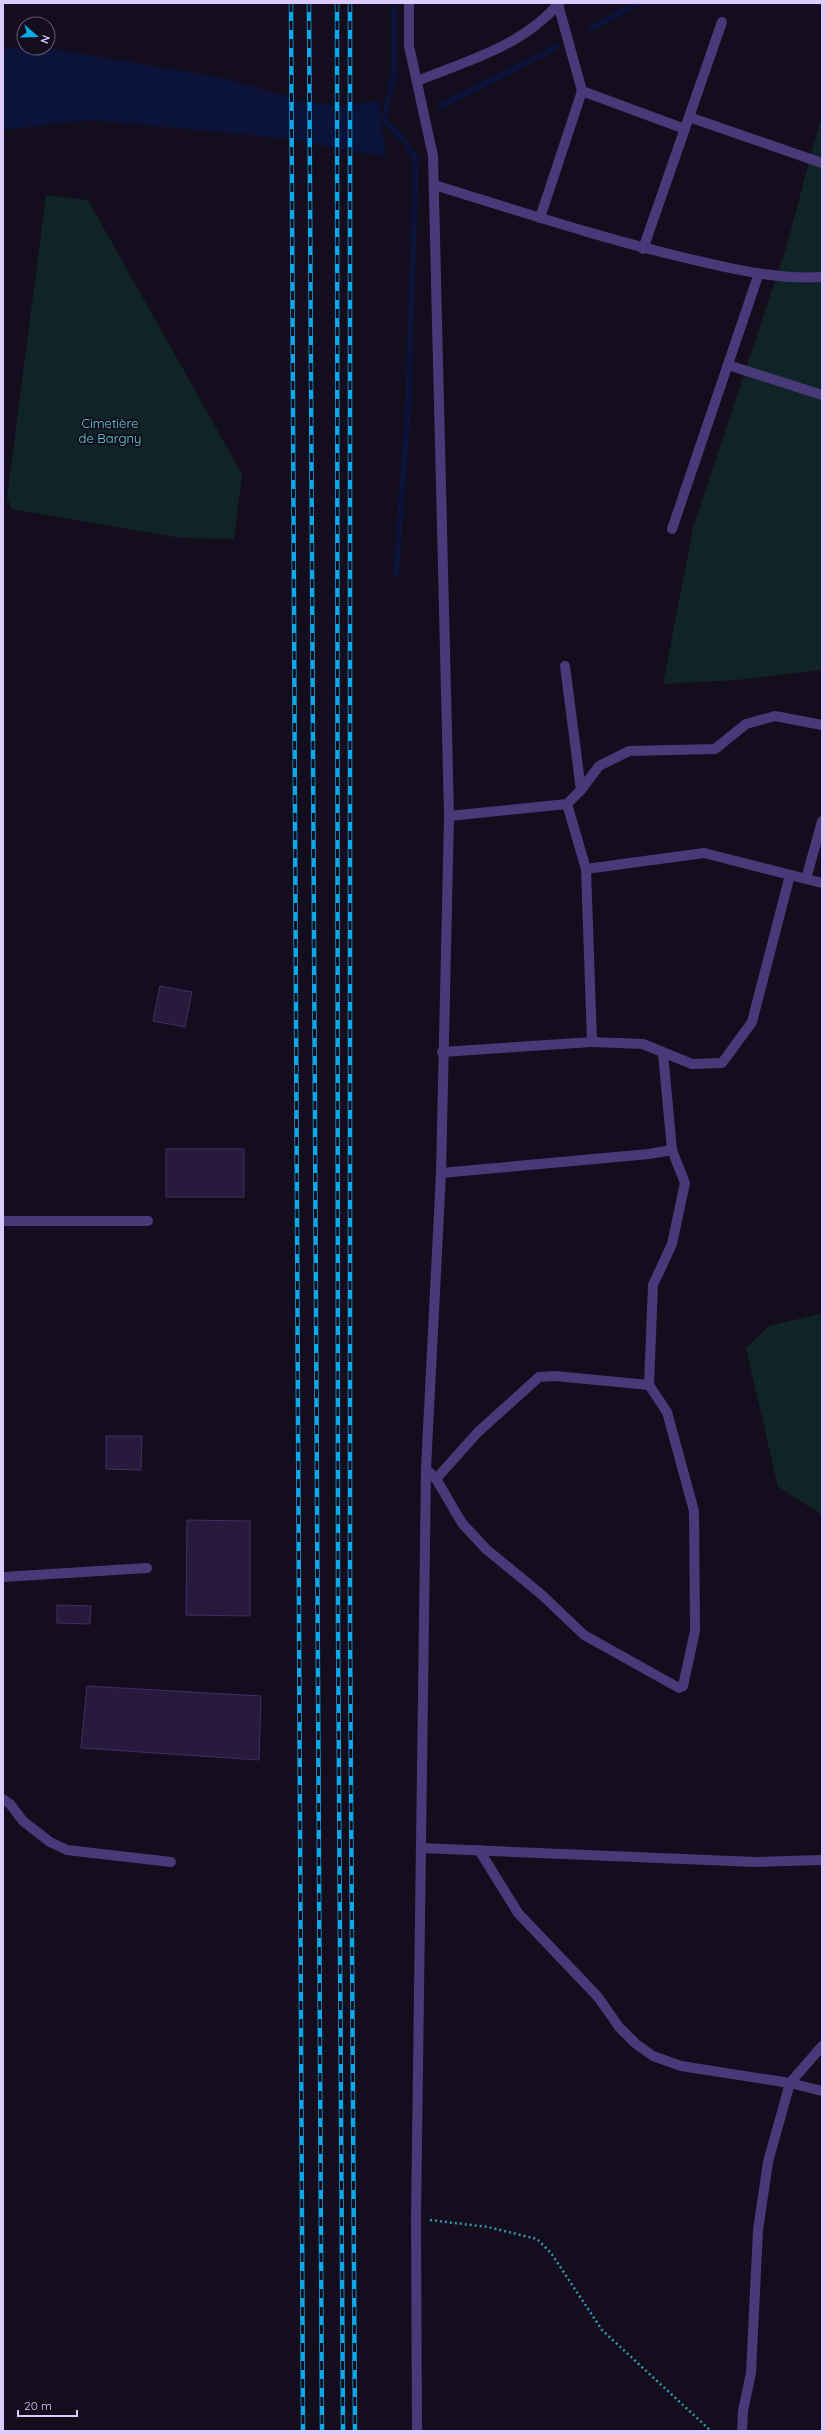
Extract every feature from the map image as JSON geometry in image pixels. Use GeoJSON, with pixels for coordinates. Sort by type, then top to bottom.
{"type":"FeatureCollection","features":[{"type":"Feature","properties":{"kind":"street"},"geometry":{"type":"LineString","coordinates":[[409,3],[408,46],[433,156],[449,816],[442,1052],[441,1173],[426,1470],[416,2218],[417,2431]]}},
{"type":"Feature","properties":{"kind":"street"},"geometry":{"type":"LineString","coordinates":[[417,81],[512,42],[532,30],[558,4],[582,91],[540,218]]}},
{"type":"Feature","properties":{"kind":"street"},"geometry":{"type":"LineString","coordinates":[[643,248],[722,22]]}},
{"type":"Feature","properties":{"kind":"street"},"geometry":{"type":"LineString","coordinates":[[582,91],[685,129]]}},
{"type":"Feature","properties":{"kind":"street"},"geometry":{"type":"LineString","coordinates":[[689,117],[822,163]]}},
{"type":"Feature","properties":{"kind":"street"},"geometry":{"type":"LineString","coordinates":[[434,185],[643,248],[794,279],[822,277]]}},
{"type":"Feature","properties":{"kind":"street"},"geometry":{"type":"LineString","coordinates":[[672,529],[759,273]]}},
{"type":"Feature","properties":{"kind":"street"},"geometry":{"type":"LineString","coordinates":[[728,365],[822,395]]}},
{"type":"Feature","properties":{"kind":"street"},"geometry":{"type":"LineString","coordinates":[[565,666],[581,790]]}},
{"type":"Feature","properties":{"kind":"street"},"geometry":{"type":"LineString","coordinates":[[449,816],[567,804],[581,790],[599,766],[629,751],[715,749],[746,724],[775,716],[822,725]]}},
{"type":"Feature","properties":{"kind":"street"},"geometry":{"type":"LineString","coordinates":[[567,804],[586,869],[592,1042]]}},
{"type":"Feature","properties":{"kind":"street"},"geometry":{"type":"LineString","coordinates":[[806,879],[822,821]]}},
{"type":"Feature","properties":{"kind":"street"},"geometry":{"type":"LineString","coordinates":[[586,869],[704,853],[822,883]]}},
{"type":"Feature","properties":{"kind":"street"},"geometry":{"type":"LineString","coordinates":[[442,1052],[592,1042],[643,1044],[692,1064],[722,1063],[752,1022],[790,875]]}},
{"type":"Feature","properties":{"kind":"street"},"geometry":{"type":"LineString","coordinates":[[426,1470],[436,1479],[462,1523],[486,1549],[542,1595],[584,1635],[679,1688],[683,1686],[695,1631],[694,1511],[667,1412],[649,1385],[653,1285],[672,1244],[685,1183],[672,1150],[663,1053]]}},
{"type":"Feature","properties":{"kind":"street"},"geometry":{"type":"LineString","coordinates":[[441,1173],[649,1154],[672,1150]]}},
{"type":"Feature","properties":{"kind":"street"},"geometry":{"type":"LineString","coordinates":[[3,1221],[148,1221]]}},
{"type":"Feature","properties":{"kind":"street"},"geometry":{"type":"LineString","coordinates":[[436,1479],[478,1432],[539,1377],[555,1376],[649,1385]]}},
{"type":"Feature","properties":{"kind":"street"},"geometry":{"type":"LineString","coordinates":[[3,1577],[146,1568]]}},
{"type":"Feature","properties":{"kind":"street"},"geometry":{"type":"LineString","coordinates":[[3,1798],[10,1804],[23,1821],[50,1842],[67,1850],[171,1862]]}},
{"type":"Feature","properties":{"kind":"street"},"geometry":{"type":"LineString","coordinates":[[421,1848],[756,1862],[822,1860]]}},
{"type":"Feature","properties":{"kind":"street"},"geometry":{"type":"LineString","coordinates":[[479,1850],[518,1913],[598,1997],[619,2027],[636,2044],[654,2056],[681,2066],[790,2083],[822,2091]]}},
{"type":"Feature","properties":{"kind":"street"},"geometry":{"type":"LineString","coordinates":[[742,2431],[743,2411],[752,2373],[758,2230],[768,2162],[790,2083],[822,2046]]}},
{"type":"Feature","properties":{"kind":"path"},"geometry":{"type":"LineString","coordinates":[[416,2218],[488,2228],[537,2239],[551,2253],[602,2330],[711,2431]]}},
{"type":"Feature","properties":{"kind":"green space"},"geometry":{"type":"Polygon","coordinates":[[[822,114],[822,670],[737,680],[663,684],[693,528],[786,248],[822,114]]]}},
{"type":"Feature","properties":{"kind":"green space","name":"Cimetière de Bargny"},"geometry":{"type":"Polygon","coordinates":[[[46,195],[88,200],[242,474],[234,539],[180,538],[12,509],[7,498],[46,195]]]}},
{"type":"Feature","properties":{"kind":"green space"},"geometry":{"type":"Polygon","coordinates":[[[822,1313],[822,1515],[778,1487],[746,1348],[769,1326],[822,1313]]]}},
{"type":"Feature","properties":{"kind":"water"},"geometry":{"type":"Polygon","coordinates":[[[16,47],[16,56],[56,56],[56,49],[220,77],[307,102],[346,106],[379,100],[386,157],[279,138],[90,120],[3,130],[3,49],[16,47]]]}},
{"type":"Feature","properties":{"kind":"building"},"geometry":{"type":"Polygon","coordinates":[[[160,986],[192,992],[185,1027],[153,1021],[160,986]]]}},
{"type":"Feature","properties":{"kind":"building"},"geometry":{"type":"Polygon","coordinates":[[[166,1149],[244,1149],[244,1197],[166,1197],[166,1149]]]}},
{"type":"Feature","properties":{"kind":"building"},"geometry":{"type":"Polygon","coordinates":[[[106,1436],[142,1436],[141,1470],[106,1469],[106,1436]]]}},
{"type":"Feature","properties":{"kind":"building"},"geometry":{"type":"Polygon","coordinates":[[[187,1520],[250,1521],[250,1616],[186,1615],[187,1520]]]}},
{"type":"Feature","properties":{"kind":"building"},"geometry":{"type":"Polygon","coordinates":[[[57,1605],[91,1606],[90,1624],[57,1623],[57,1605]]]}},
{"type":"Feature","properties":{"kind":"building"},"geometry":{"type":"Polygon","coordinates":[[[87,1686],[261,1696],[259,1760],[81,1748],[87,1686]]]}},
{"type":"Feature","properties":{"kind":"waterway"},"geometry":{"type":"LineString","coordinates":[[394,3],[394,75],[384,119],[405,142],[416,159],[408,410],[396,574]]}},
{"type":"Feature","properties":{"kind":"waterway"},"geometry":{"type":"LineString","coordinates":[[592,28],[638,3]]}},
{"type":"Feature","properties":{"kind":"waterway"},"geometry":{"type":"LineString","coordinates":[[441,106],[556,47]]}},
{"type":"Feature","properties":{"kind":"railway"},"geometry":{"type":"LineString","coordinates":[[291,3],[303,2431]]}},
{"type":"Feature","properties":{"kind":"railway"},"geometry":{"type":"LineString","coordinates":[[309,3],[322,2431]]}},
{"type":"Feature","properties":{"kind":"railway"},"geometry":{"type":"LineString","coordinates":[[337,3],[338,1624],[343,2431]]}},
{"type":"Feature","properties":{"kind":"railway"},"geometry":{"type":"LineString","coordinates":[[350,3],[350,1628],[355,2431]]}}]}
